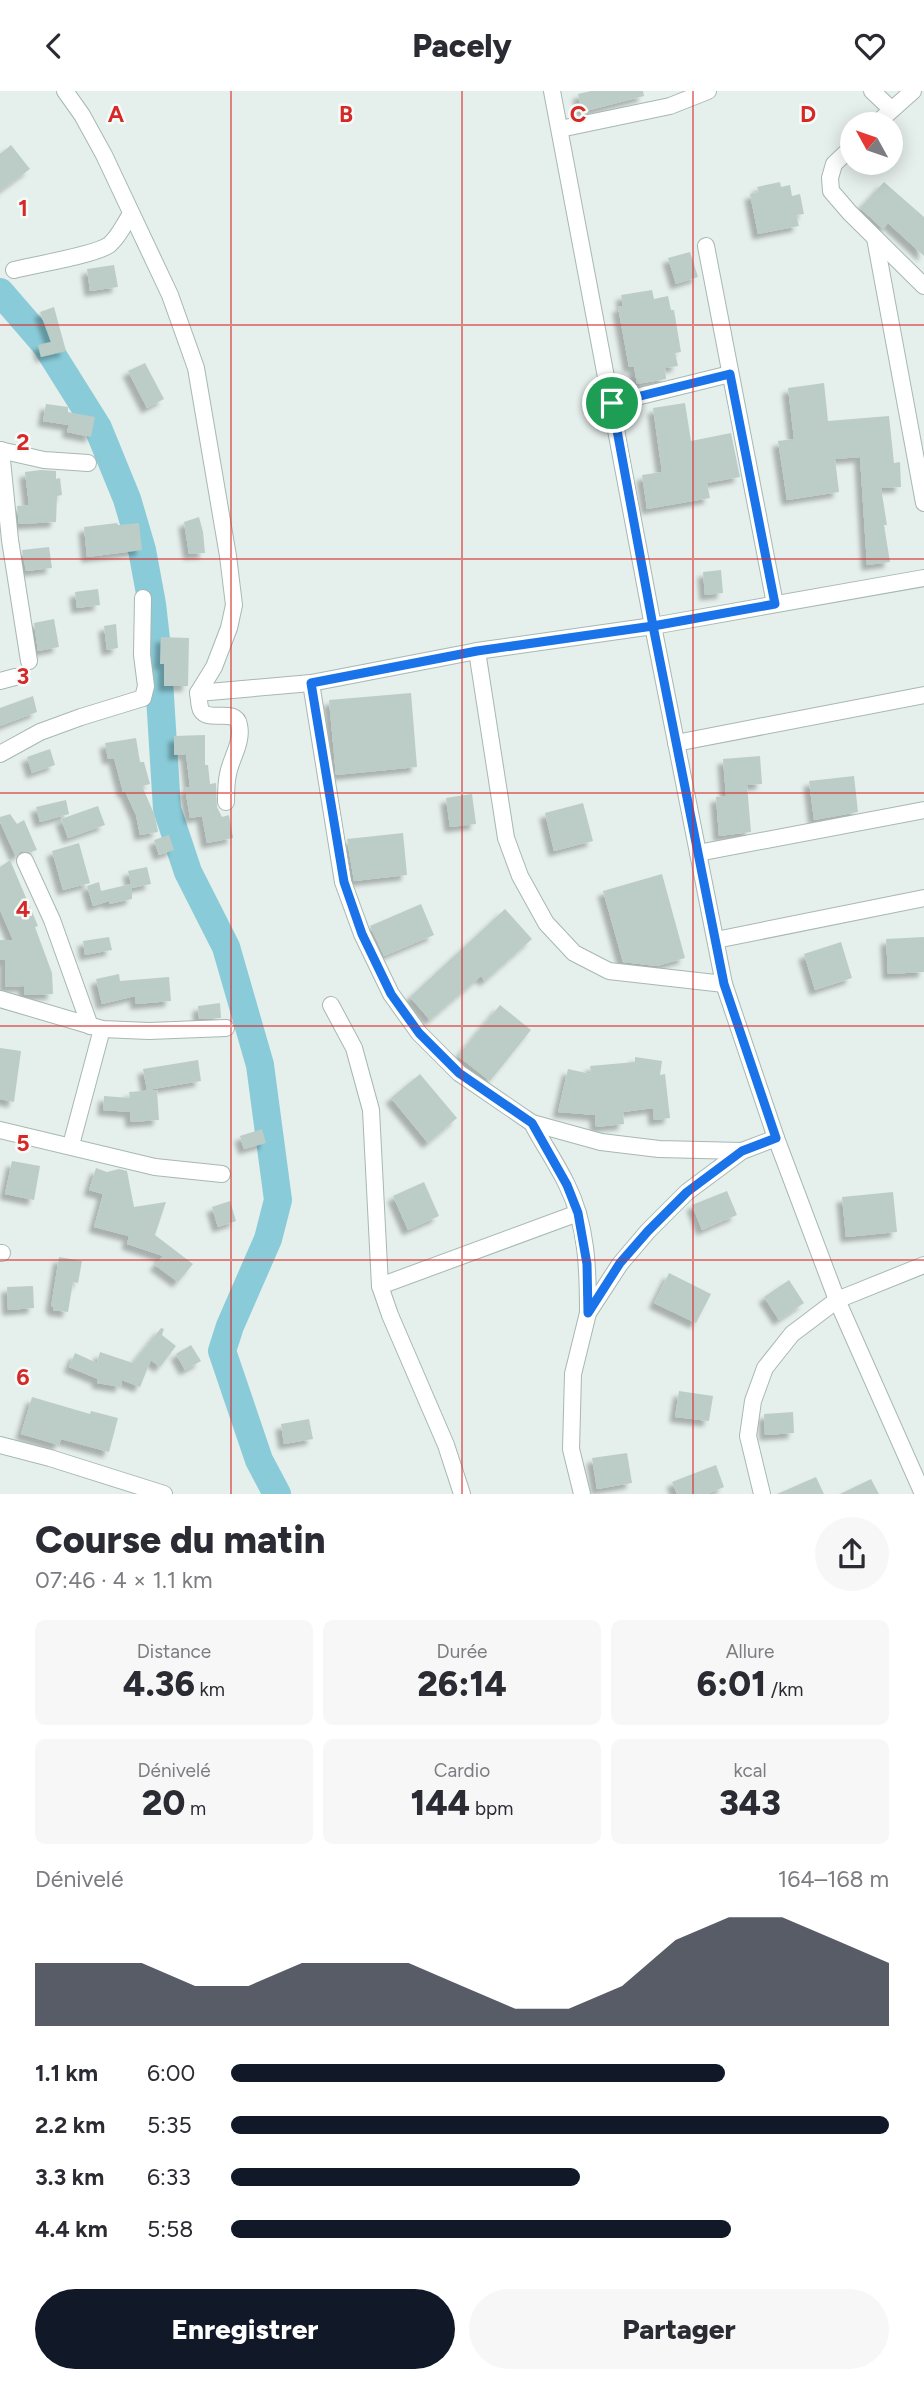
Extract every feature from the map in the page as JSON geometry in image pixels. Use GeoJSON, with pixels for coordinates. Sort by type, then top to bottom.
{"type":"FeatureCollection","features":[{"type":"Feature","properties":{"kind":"street"},"geometry":{"type":"LineString","coordinates":[[65,91],[104,155],[170,295],[196,369],[234,605],[229,628],[214,667],[198,693],[201,710],[205,714],[232,717],[240,726],[237,751],[228,773],[226,802]]}},
{"type":"Feature","properties":{"kind":"street"},"geometry":{"type":"LineString","coordinates":[[552,91],[724,984],[776,1138],[837,1300],[923,1494]]}},
{"type":"Feature","properties":{"kind":"street"},"geometry":{"type":"LineString","coordinates":[[560,129],[670,106],[708,91]]}},
{"type":"Feature","properties":{"kind":"street"},"geometry":{"type":"LineString","coordinates":[[872,91],[891,109]]}},
{"type":"Feature","properties":{"kind":"street"},"geometry":{"type":"LineString","coordinates":[[888,112],[913,91]]}},
{"type":"Feature","properties":{"kind":"street"},"geometry":{"type":"LineString","coordinates":[[840,158],[834,164],[830,178],[831,191],[924,286]]}},
{"type":"Feature","properties":{"kind":"street"},"geometry":{"type":"LineString","coordinates":[[13,270],[108,246],[131,213]]}},
{"type":"Feature","properties":{"kind":"street"},"geometry":{"type":"LineString","coordinates":[[875,238],[924,503]]}},
{"type":"Feature","properties":{"kind":"street"},"geometry":{"type":"LineString","coordinates":[[705,246],[775,604]]}},
{"type":"Feature","properties":{"kind":"street"},"geometry":{"type":"LineString","coordinates":[[612,403],[730,374]]}},
{"type":"Feature","properties":{"kind":"street"},"geometry":{"type":"LineString","coordinates":[[29,661],[10,540],[0,450],[44,460],[88,463]]}},
{"type":"Feature","properties":{"kind":"street"},"geometry":{"type":"LineString","coordinates":[[198,693],[311,683],[477,651],[653,626],[924,577]]}},
{"type":"Feature","properties":{"kind":"street"},"geometry":{"type":"LineString","coordinates":[[0,754],[40,732],[143,698],[146,686],[142,655],[143,598]]}},
{"type":"Feature","properties":{"kind":"street"},"geometry":{"type":"LineString","coordinates":[[477,651],[506,838],[520,876],[546,922],[574,953],[609,971],[724,984]]}},
{"type":"Feature","properties":{"kind":"street"},"geometry":{"type":"LineString","coordinates":[[311,683],[344,882],[362,934],[391,994],[419,1033],[459,1073],[532,1123],[601,1142],[659,1149],[742,1151]]}},
{"type":"Feature","properties":{"kind":"street"},"geometry":{"type":"LineString","coordinates":[[676,743],[924,695]]}},
{"type":"Feature","properties":{"kind":"street"},"geometry":{"type":"LineString","coordinates":[[698,853],[924,810]]}},
{"type":"Feature","properties":{"kind":"street"},"geometry":{"type":"LineString","coordinates":[[25,861],[96,1027],[71,1145]]}},
{"type":"Feature","properties":{"kind":"street"},"geometry":{"type":"LineString","coordinates":[[716,940],[924,898]]}},
{"type":"Feature","properties":{"kind":"street"},"geometry":{"type":"LineString","coordinates":[[0,999],[96,1027],[149,1031],[226,1028]]}},
{"type":"Feature","properties":{"kind":"street"},"geometry":{"type":"LineString","coordinates":[[331,1005],[354,1048],[371,1110],[380,1286],[446,1445],[461,1494]]}},
{"type":"Feature","properties":{"kind":"street"},"geometry":{"type":"LineString","coordinates":[[532,1123],[567,1185],[578,1213],[587,1264],[588,1313],[573,1374],[571,1449],[582,1494]]}},
{"type":"Feature","properties":{"kind":"street"},"geometry":{"type":"LineString","coordinates":[[0,1130],[155,1167],[222,1174]]}},
{"type":"Feature","properties":{"kind":"street"},"geometry":{"type":"LineString","coordinates":[[588,1313],[620,1263],[687,1192],[742,1151],[776,1138]]}},
{"type":"Feature","properties":{"kind":"street"},"geometry":{"type":"LineString","coordinates":[[380,1286],[578,1213]]}},
{"type":"Feature","properties":{"kind":"street"},"geometry":{"type":"LineString","coordinates":[[762,1494],[748,1436],[753,1401],[765,1368],[792,1334],[837,1300],[924,1265]]}},
{"type":"Feature","properties":{"kind":"street"},"geometry":{"type":"LineString","coordinates":[[0,1445],[164,1494]]}},
{"type":"Feature","properties":{"kind":"building"},"geometry":{"type":"Polygon","coordinates":[[[591,91],[643,91],[644,96],[582,112],[578,94],[591,91]]]}},
{"type":"Feature","properties":{"kind":"building"},"geometry":{"type":"Polygon","coordinates":[[[11,145],[30,169],[0,191],[0,154],[11,145]]]}},
{"type":"Feature","properties":{"kind":"building"},"geometry":{"type":"Polygon","coordinates":[[[780,182],[781,187],[790,185],[792,196],[800,194],[804,214],[796,215],[799,226],[758,234],[750,194],[759,192],[757,187],[780,182]]]}},
{"type":"Feature","properties":{"kind":"building"},"geometry":{"type":"Polygon","coordinates":[[[884,182],[924,217],[924,256],[888,223],[883,229],[860,208],[884,182]]]}},
{"type":"Feature","properties":{"kind":"building"},"geometry":{"type":"Polygon","coordinates":[[[690,252],[698,277],[676,284],[668,258],[690,252]]]}},
{"type":"Feature","properties":{"kind":"building"},"geometry":{"type":"Polygon","coordinates":[[[114,265],[118,287],[90,291],[87,269],[114,265]]]}},
{"type":"Feature","properties":{"kind":"building"},"geometry":{"type":"Polygon","coordinates":[[[652,290],[654,299],[668,296],[671,310],[674,310],[681,352],[675,353],[678,366],[665,368],[666,379],[637,384],[634,366],[629,367],[618,307],[623,306],[621,295],[652,290]]]}},
{"type":"Feature","properties":{"kind":"building"},"geometry":{"type":"Polygon","coordinates":[[[54,307],[66,351],[41,357],[38,345],[51,342],[40,312],[54,307]]]}},
{"type":"Feature","properties":{"kind":"building"},"geometry":{"type":"Polygon","coordinates":[[[145,363],[164,399],[147,408],[128,371],[145,363]]]}},
{"type":"Feature","properties":{"kind":"building"},"geometry":{"type":"Polygon","coordinates":[[[824,383],[828,421],[889,416],[894,463],[900,462],[901,487],[881,488],[890,562],[867,565],[860,457],[835,459],[839,492],[787,500],[778,441],[794,439],[788,388],[824,383]]]}},
{"type":"Feature","properties":{"kind":"building"},"geometry":{"type":"Polygon","coordinates":[[[685,403],[691,441],[731,433],[740,477],[707,483],[710,498],[647,509],[642,475],[662,472],[653,408],[685,403]]]}},
{"type":"Feature","properties":{"kind":"building"},"geometry":{"type":"Polygon","coordinates":[[[46,404],[68,407],[68,412],[95,417],[91,437],[67,432],[69,425],[43,421],[46,404]]]}},
{"type":"Feature","properties":{"kind":"building"},"geometry":{"type":"Polygon","coordinates":[[[56,471],[56,479],[60,478],[62,495],[57,496],[56,522],[19,524],[17,506],[29,505],[25,472],[56,471]]]}},
{"type":"Feature","properties":{"kind":"building"},"geometry":{"type":"Polygon","coordinates":[[[199,517],[205,553],[189,554],[184,522],[199,517]]]}},
{"type":"Feature","properties":{"kind":"building"},"geometry":{"type":"Polygon","coordinates":[[[139,523],[142,550],[87,557],[84,527],[139,523]]]}},
{"type":"Feature","properties":{"kind":"building"},"geometry":{"type":"Polygon","coordinates":[[[49,547],[52,568],[26,571],[22,550],[49,547]]]}},
{"type":"Feature","properties":{"kind":"building"},"geometry":{"type":"Polygon","coordinates":[[[721,570],[723,593],[705,595],[703,572],[721,570]]]}},
{"type":"Feature","properties":{"kind":"building"},"geometry":{"type":"Polygon","coordinates":[[[98,589],[100,605],[77,608],[75,592],[98,589]]]}},
{"type":"Feature","properties":{"kind":"building"},"geometry":{"type":"Polygon","coordinates":[[[54,619],[59,647],[38,651],[34,623],[54,619]]]}},
{"type":"Feature","properties":{"kind":"building"},"geometry":{"type":"Polygon","coordinates":[[[116,624],[118,648],[107,650],[104,626],[116,624]]]}},
{"type":"Feature","properties":{"kind":"building"},"geometry":{"type":"Polygon","coordinates":[[[161,637],[189,638],[188,686],[164,686],[164,664],[160,664],[161,637]]]}},
{"type":"Feature","properties":{"kind":"building"},"geometry":{"type":"Polygon","coordinates":[[[411,693],[417,767],[336,775],[329,700],[411,693]]]}},
{"type":"Feature","properties":{"kind":"building"},"geometry":{"type":"Polygon","coordinates":[[[33,696],[37,712],[0,726],[0,708],[33,696]]]}},
{"type":"Feature","properties":{"kind":"building"},"geometry":{"type":"Polygon","coordinates":[[[205,735],[205,765],[208,765],[210,784],[216,783],[217,807],[222,817],[229,815],[233,838],[207,843],[202,816],[190,818],[185,788],[190,787],[186,754],[174,755],[174,736],[205,735]]]}},
{"type":"Feature","properties":{"kind":"building"},"geometry":{"type":"Polygon","coordinates":[[[136,738],[140,762],[144,762],[150,784],[142,786],[155,816],[158,832],[140,835],[136,815],[125,791],[123,792],[114,758],[108,759],[105,743],[136,738]]]}},
{"type":"Feature","properties":{"kind":"building"},"geometry":{"type":"Polygon","coordinates":[[[50,749],[55,765],[32,773],[27,757],[50,749]]]}},
{"type":"Feature","properties":{"kind":"building"},"geometry":{"type":"Polygon","coordinates":[[[760,756],[762,784],[747,785],[751,832],[719,836],[716,797],[726,796],[723,759],[760,756]]]}},
{"type":"Feature","properties":{"kind":"building"},"geometry":{"type":"Polygon","coordinates":[[[854,776],[858,812],[814,820],[809,781],[854,776]]]}},
{"type":"Feature","properties":{"kind":"building"},"geometry":{"type":"Polygon","coordinates":[[[472,794],[476,824],[450,827],[446,798],[472,794]]]}},
{"type":"Feature","properties":{"kind":"building"},"geometry":{"type":"Polygon","coordinates":[[[66,800],[69,814],[40,822],[36,807],[66,800]]]}},
{"type":"Feature","properties":{"kind":"building"},"geometry":{"type":"Polygon","coordinates":[[[583,803],[593,841],[554,851],[545,813],[583,803]]]}},
{"type":"Feature","properties":{"kind":"building"},"geometry":{"type":"Polygon","coordinates":[[[98,806],[105,825],[68,838],[61,819],[98,806]]]}},
{"type":"Feature","properties":{"kind":"building"},"geometry":{"type":"Polygon","coordinates":[[[10,814],[17,824],[24,820],[37,850],[21,851],[16,857],[0,822],[0,817],[10,814]]]}},
{"type":"Feature","properties":{"kind":"building"},"geometry":{"type":"Polygon","coordinates":[[[403,833],[407,875],[354,881],[347,839],[403,833]]]}},
{"type":"Feature","properties":{"kind":"building"},"geometry":{"type":"Polygon","coordinates":[[[169,835],[174,850],[159,855],[154,840],[169,835]]]}},
{"type":"Feature","properties":{"kind":"building"},"geometry":{"type":"Polygon","coordinates":[[[79,843],[90,883],[63,890],[52,851],[79,843]]]}},
{"type":"Feature","properties":{"kind":"building"},"geometry":{"type":"Polygon","coordinates":[[[10,860],[38,926],[35,927],[52,973],[53,994],[24,995],[24,986],[5,987],[5,960],[0,960],[0,940],[13,940],[0,910],[0,867],[10,860]]]}},
{"type":"Feature","properties":{"kind":"building"},"geometry":{"type":"Polygon","coordinates":[[[147,867],[151,884],[132,888],[132,899],[93,906],[87,886],[99,882],[101,891],[131,884],[128,871],[147,867]]]}},
{"type":"Feature","properties":{"kind":"building"},"geometry":{"type":"Polygon","coordinates":[[[662,874],[685,958],[657,966],[623,962],[603,891],[662,874]]]}},
{"type":"Feature","properties":{"kind":"building"},"geometry":{"type":"Polygon","coordinates":[[[421,904],[434,935],[384,956],[370,926],[421,904]]]}},
{"type":"Feature","properties":{"kind":"building"},"geometry":{"type":"Polygon","coordinates":[[[505,909],[532,939],[485,981],[481,976],[430,1020],[410,997],[505,909]]]}},
{"type":"Feature","properties":{"kind":"building"},"geometry":{"type":"Polygon","coordinates":[[[109,937],[112,950],[85,955],[83,941],[109,937]]]}},
{"type":"Feature","properties":{"kind":"building"},"geometry":{"type":"Polygon","coordinates":[[[924,937],[924,972],[888,974],[886,939],[924,937]]]}},
{"type":"Feature","properties":{"kind":"building"},"geometry":{"type":"Polygon","coordinates":[[[841,942],[852,978],[815,990],[804,954],[841,942]]]}},
{"type":"Feature","properties":{"kind":"building"},"geometry":{"type":"Polygon","coordinates":[[[119,974],[120,981],[169,977],[171,1001],[136,1004],[135,996],[102,1004],[96,979],[119,974]]]}},
{"type":"Feature","properties":{"kind":"building"},"geometry":{"type":"Polygon","coordinates":[[[220,1003],[221,1018],[199,1019],[198,1006],[220,1003]]]}},
{"type":"Feature","properties":{"kind":"building"},"geometry":{"type":"Polygon","coordinates":[[[500,1005],[531,1030],[490,1081],[458,1056],[500,1005]]]}},
{"type":"Feature","properties":{"kind":"building"},"geometry":{"type":"Polygon","coordinates":[[[0,1048],[21,1051],[14,1102],[0,1099],[0,1048]]]}},
{"type":"Feature","properties":{"kind":"building"},"geometry":{"type":"Polygon","coordinates":[[[635,1057],[662,1061],[660,1075],[665,1074],[670,1118],[654,1120],[653,1108],[623,1112],[624,1124],[596,1127],[595,1115],[558,1112],[568,1069],[591,1074],[590,1066],[635,1062],[635,1057]]]}},
{"type":"Feature","properties":{"kind":"building"},"geometry":{"type":"Polygon","coordinates":[[[198,1060],[201,1081],[147,1090],[143,1069],[198,1060]]]}},
{"type":"Feature","properties":{"kind":"building"},"geometry":{"type":"Polygon","coordinates":[[[420,1074],[457,1118],[428,1143],[391,1098],[420,1074]]]}},
{"type":"Feature","properties":{"kind":"building"},"geometry":{"type":"Polygon","coordinates":[[[157,1090],[159,1120],[131,1122],[130,1112],[103,1110],[104,1096],[130,1098],[129,1092],[157,1090]]]}},
{"type":"Feature","properties":{"kind":"building"},"geometry":{"type":"Polygon","coordinates":[[[262,1129],[266,1143],[244,1149],[240,1136],[262,1129]]]}},
{"type":"Feature","properties":{"kind":"building"},"geometry":{"type":"Polygon","coordinates":[[[12,1161],[40,1166],[34,1200],[5,1194],[12,1161]]]}},
{"type":"Feature","properties":{"kind":"building"},"geometry":{"type":"Polygon","coordinates":[[[96,1168],[107,1172],[119,1169],[127,1171],[134,1207],[166,1202],[155,1235],[193,1264],[178,1282],[155,1265],[163,1256],[127,1244],[129,1236],[94,1227],[103,1194],[89,1190],[96,1168]]]}},
{"type":"Feature","properties":{"kind":"building"},"geometry":{"type":"Polygon","coordinates":[[[424,1182],[439,1216],[408,1230],[393,1196],[424,1182]]]}},
{"type":"Feature","properties":{"kind":"building"},"geometry":{"type":"Polygon","coordinates":[[[727,1191],[737,1215],[702,1230],[692,1205],[727,1191]]]}},
{"type":"Feature","properties":{"kind":"building"},"geometry":{"type":"Polygon","coordinates":[[[893,1192],[897,1232],[846,1237],[842,1197],[893,1192]]]}},
{"type":"Feature","properties":{"kind":"building"},"geometry":{"type":"Polygon","coordinates":[[[230,1201],[236,1221],[218,1227],[212,1207],[230,1201]]]}},
{"type":"Feature","properties":{"kind":"building"},"geometry":{"type":"Polygon","coordinates":[[[59,1257],[82,1261],[78,1283],[73,1282],[68,1312],[53,1310],[51,1307],[59,1257]]]}},
{"type":"Feature","properties":{"kind":"building"},"geometry":{"type":"Polygon","coordinates":[[[669,1273],[711,1294],[696,1323],[654,1303],[669,1273]]]}},
{"type":"Feature","properties":{"kind":"building"},"geometry":{"type":"Polygon","coordinates":[[[789,1280],[804,1303],[779,1320],[764,1297],[789,1280]]]}},
{"type":"Feature","properties":{"kind":"building"},"geometry":{"type":"Polygon","coordinates":[[[33,1286],[34,1308],[8,1310],[7,1287],[33,1286]]]}},
{"type":"Feature","properties":{"kind":"building"},"geometry":{"type":"Polygon","coordinates":[[[161,1328],[164,1329],[162,1335],[176,1346],[160,1367],[151,1360],[140,1387],[122,1380],[121,1387],[97,1383],[98,1379],[69,1367],[75,1353],[97,1363],[100,1352],[133,1363],[161,1328]]]}},
{"type":"Feature","properties":{"kind":"building"},"geometry":{"type":"Polygon","coordinates":[[[191,1345],[201,1361],[185,1370],[176,1354],[191,1345]]]}},
{"type":"Feature","properties":{"kind":"building"},"geometry":{"type":"Polygon","coordinates":[[[679,1391],[713,1396],[709,1421],[675,1417],[679,1391]]]}},
{"type":"Feature","properties":{"kind":"building"},"geometry":{"type":"Polygon","coordinates":[[[32,1397],[90,1414],[91,1411],[118,1418],[109,1452],[61,1439],[59,1445],[21,1434],[32,1397]]]}},
{"type":"Feature","properties":{"kind":"building"},"geometry":{"type":"Polygon","coordinates":[[[793,1412],[794,1433],[765,1435],[764,1414],[793,1412]]]}},
{"type":"Feature","properties":{"kind":"building"},"geometry":{"type":"Polygon","coordinates":[[[309,1419],[313,1439],[284,1444],[281,1424],[309,1419]]]}},
{"type":"Feature","properties":{"kind":"building"},"geometry":{"type":"Polygon","coordinates":[[[627,1453],[632,1483],[597,1489],[592,1458],[627,1453]]]}},
{"type":"Feature","properties":{"kind":"building"},"geometry":{"type":"Polygon","coordinates":[[[716,1465],[724,1487],[707,1494],[677,1494],[672,1482],[716,1465]]]}},
{"type":"Feature","properties":{"kind":"building"},"geometry":{"type":"Polygon","coordinates":[[[816,1477],[824,1494],[777,1494],[816,1477]]]}},
{"type":"Feature","properties":{"kind":"building"},"geometry":{"type":"Polygon","coordinates":[[[871,1479],[879,1494],[840,1494],[871,1479]]]}},
{"type":"Feature","properties":{"kind":"waterway"},"geometry":{"type":"LineString","coordinates":[[0,292],[46,345],[98,428],[127,499],[142,550],[157,648],[167,809],[188,872],[226,947],[260,1065],[278,1200],[268,1239],[222,1351],[259,1460],[277,1494]]}},
{"type":"Feature","properties":{"kind":"route"},"geometry":{"type":"LineString","coordinates":[[612,403],[653,626],[477,651],[311,683],[344,882],[362,934],[391,994],[419,1033],[459,1073],[532,1123],[567,1185],[578,1213],[587,1264],[588,1313],[620,1263],[687,1192],[742,1151],[776,1138],[724,984],[653,626],[775,604],[730,374],[612,403]]}}]}
